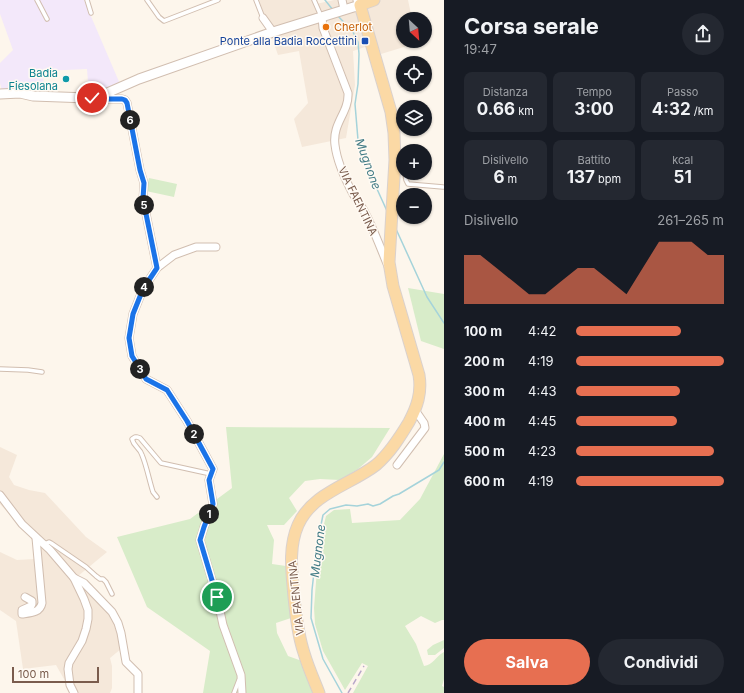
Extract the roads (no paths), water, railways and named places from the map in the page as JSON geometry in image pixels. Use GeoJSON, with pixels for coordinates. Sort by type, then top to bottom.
{"type":"FeatureCollection","features":[{"type":"Feature","properties":{"kind":"main road"},"geometry":{"type":"LineString","coordinates":[[359,2],[374,0]]}},
{"type":"Feature","properties":{"kind":"main road","name":"VIA FAENTINA"},"geometry":{"type":"LineString","coordinates":[[359,2],[391,112],[396,162]]}},
{"type":"Feature","properties":{"kind":"main road","name":"VIA FAENTINA"},"geometry":{"type":"LineString","coordinates":[[320,692],[304,652],[296,616],[292,545],[301,520],[309,508],[318,500],[375,465],[393,447],[406,428],[415,410],[420,390],[420,380],[393,286],[389,262],[392,219],[400,180]]}},
{"type":"Feature","properties":{"kind":"street"},"geometry":{"type":"LineString","coordinates":[[342,0],[343,10]]}},
{"type":"Feature","properties":{"kind":"street"},"geometry":{"type":"LineString","coordinates":[[0,94],[20,93],[33,96],[98,97],[139,79],[273,32],[343,10],[359,2]]}},
{"type":"Feature","properties":{"kind":"street","name":"VIA FAENTINA"},"geometry":{"type":"LineString","coordinates":[[322,17],[323,28],[348,93],[346,106],[334,134],[337,155],[347,182],[372,227],[390,271]]}},
{"type":"Feature","properties":{"kind":"street"},"geometry":{"type":"LineString","coordinates":[[263,18],[273,32]]}},
{"type":"Feature","properties":{"kind":"street"},"geometry":{"type":"LineString","coordinates":[[98,97],[106,99],[122,99],[127,103],[140,170],[144,183],[143,199],[157,268]]}},
{"type":"Feature","properties":{"kind":"street"},"geometry":{"type":"LineString","coordinates":[[216,247],[196,247],[174,255],[157,268],[143,289],[133,314],[129,338],[132,356],[146,379],[167,390],[187,421],[213,469],[209,480],[213,504],[200,540],[217,597],[223,625],[241,675],[242,693]]}},
{"type":"Feature","properties":{"kind":"street"},"geometry":{"type":"LineString","coordinates":[[397,465],[425,428],[424,423],[415,410]]}},
{"type":"Feature","properties":{"kind":"street"},"geometry":{"type":"LineString","coordinates":[[0,495],[22,524],[50,550],[74,578],[84,599],[88,610],[88,620],[84,635],[69,663],[68,668],[70,685],[74,693]]}},
{"type":"Feature","properties":{"kind":"street"},"geometry":{"type":"LineString","coordinates":[[25,597],[32,601],[32,604],[31,606],[22,610],[22,614],[39,610],[42,603],[36,538]]}},
{"type":"Feature","properties":{"kind":"street"},"geometry":{"type":"LineString","coordinates":[[74,578],[84,583],[112,612],[121,633],[126,662],[138,674],[138,693]]}},
{"type":"Feature","properties":{"kind":"lane"},"geometry":{"type":"LineString","coordinates":[[37,0],[47,19]]}},
{"type":"Feature","properties":{"kind":"lane"},"geometry":{"type":"LineString","coordinates":[[87,0],[91,13]]}},
{"type":"Feature","properties":{"kind":"lane"},"geometry":{"type":"LineString","coordinates":[[147,0],[158,17],[164,22],[218,0]]}},
{"type":"Feature","properties":{"kind":"lane"},"geometry":{"type":"LineString","coordinates":[[256,0],[263,18]]}},
{"type":"Feature","properties":{"kind":"lane"},"geometry":{"type":"LineString","coordinates":[[314,0],[322,17]]}},
{"type":"Feature","properties":{"kind":"lane"},"geometry":{"type":"LineString","coordinates":[[406,180],[408,184],[443,187]]}},
{"type":"Feature","properties":{"kind":"lane"},"geometry":{"type":"LineString","coordinates":[[0,369],[42,372]]}},
{"type":"Feature","properties":{"kind":"lane"},"geometry":{"type":"LineString","coordinates":[[157,497],[153,492],[141,453],[134,445],[132,439],[135,437],[140,438],[160,464],[211,474]]}},
{"type":"Feature","properties":{"kind":"lane"},"geometry":{"type":"LineString","coordinates":[[44,544],[49,542],[51,543],[86,567],[100,579],[103,579],[112,594]]}},
{"type":"Feature","properties":{"kind":"lane"},"geometry":{"type":"LineString","coordinates":[[234,693],[241,675]]}},
{"type":"Feature","properties":{"kind":"waterway","name":"Mugnone"},"geometry":{"type":"LineString","coordinates":[[325,0],[333,10]]}},
{"type":"Feature","properties":{"kind":"waterway","name":"Mugnone"},"geometry":{"type":"LineString","coordinates":[[338,16],[353,32],[358,42],[358,84],[355,104],[358,140],[367,167],[387,211]]}},
{"type":"Feature","properties":{"kind":"waterway","name":"Mugnone"},"geometry":{"type":"LineString","coordinates":[[396,229],[427,297],[444,323]]}},
{"type":"Feature","properties":{"kind":"waterway","name":"Mugnone"},"geometry":{"type":"LineString","coordinates":[[342,693],[323,659],[311,618],[312,590],[317,545],[323,515],[330,509],[346,505],[357,506],[368,504],[373,506],[380,504],[439,470],[444,462]]}},
{"type":"Feature","properties":{"kind":"railway"},"geometry":{"type":"LineString","coordinates":[[348,693],[364,666]]}},
{"type":"Feature","properties":{"kind":"place","name":"Cherlot"},"geometry":{"type":"Point","coordinates":[326,27]}},
{"type":"Feature","properties":{"kind":"place","name":"Ponte alla Badia Roccettini"},"geometry":{"type":"Point","coordinates":[365,41]}},
{"type":"Feature","properties":{"kind":"place","name":"Badia Fiesolana"},"geometry":{"type":"Point","coordinates":[66,79]}}]}
